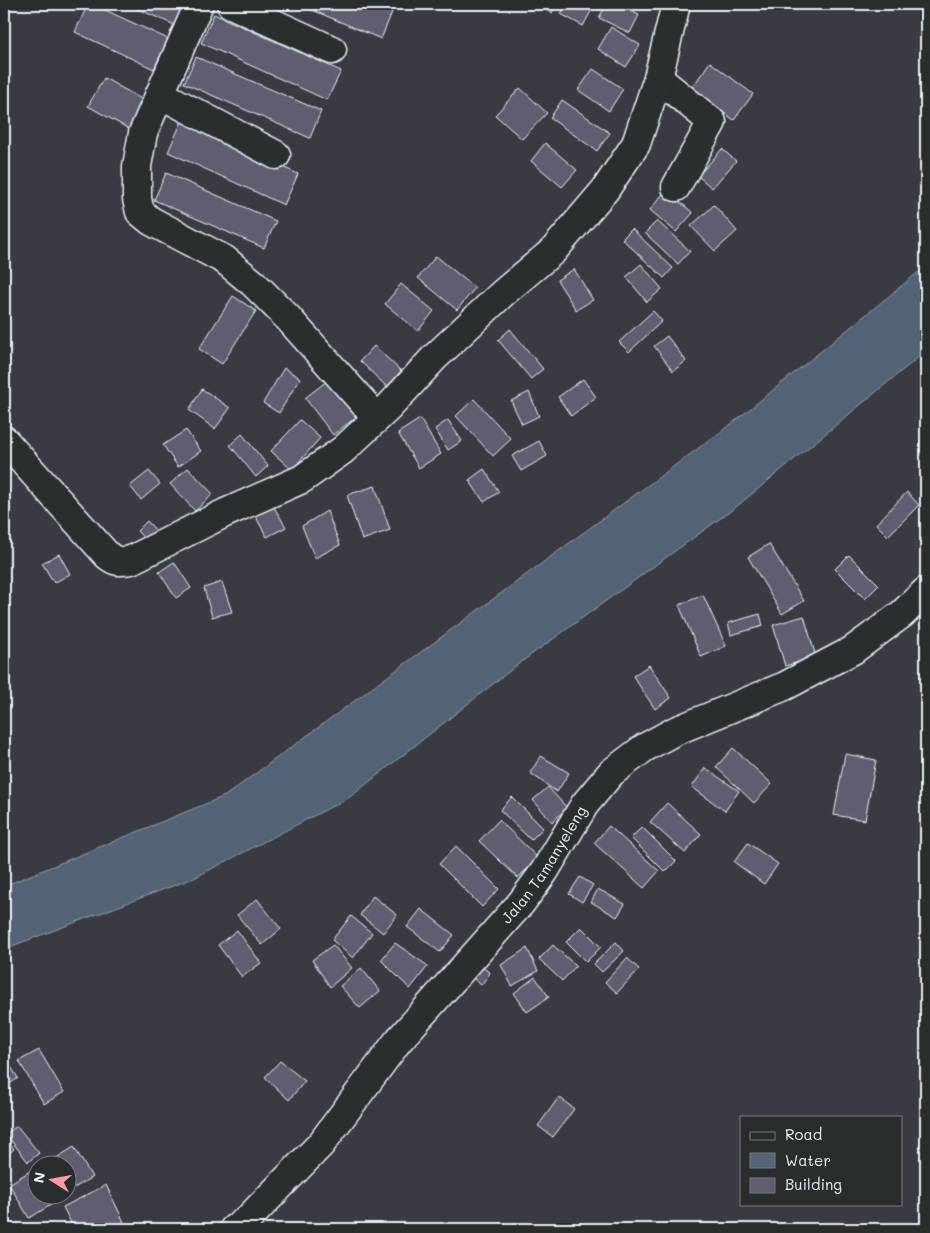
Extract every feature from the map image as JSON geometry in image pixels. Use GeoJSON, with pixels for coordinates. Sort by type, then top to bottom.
{"type":"FeatureCollection","features":[{"type":"Feature","properties":{"kind":"street"},"geometry":{"type":"LineString","coordinates":[[199,4],[143,133],[137,166],[137,199],[140,212],[151,221],[224,260],[248,279],[288,318],[377,418]]}},
{"type":"Feature","properties":{"kind":"street"},"geometry":{"type":"LineString","coordinates":[[231,4],[332,50]]}},
{"type":"Feature","properties":{"kind":"street"},"geometry":{"type":"LineString","coordinates":[[4,440],[107,555],[114,561],[121,562],[131,560],[225,513],[302,479],[343,450],[377,418],[434,358],[502,293],[552,251],[605,190],[636,144],[658,78],[676,4]]}},
{"type":"Feature","properties":{"kind":"street"},"geometry":{"type":"LineString","coordinates":[[658,78],[712,122],[676,187]]}},
{"type":"Feature","properties":{"kind":"street"},"geometry":{"type":"LineString","coordinates":[[160,94],[276,155]]}},
{"type":"Feature","properties":{"kind":"street","name":"Jalan Tamanyeleng"},"geometry":{"type":"LineString","coordinates":[[234,1229],[246,1221],[321,1144],[398,1041],[544,872],[585,804],[611,773],[644,748],[675,731],[785,686],[853,650],[902,614],[926,591]]}},
{"type":"Feature","properties":{"kind":"water"},"geometry":{"type":"Polygon","coordinates":[[[926,266],[926,351],[736,507],[517,665],[350,797],[194,878],[4,949],[4,886],[225,796],[730,425],[926,266]]]}},
{"type":"Feature","properties":{"kind":"building"},"geometry":{"type":"Polygon","coordinates":[[[88,4],[92,4],[168,39],[154,69],[75,32],[88,4]]]}},
{"type":"Feature","properties":{"kind":"building"},"geometry":{"type":"Polygon","coordinates":[[[126,4],[187,4],[177,26],[126,4]]]}},
{"type":"Feature","properties":{"kind":"building"},"geometry":{"type":"Polygon","coordinates":[[[298,4],[372,4],[392,12],[381,39],[298,4]]]}},
{"type":"Feature","properties":{"kind":"building"},"geometry":{"type":"Polygon","coordinates":[[[533,4],[556,4],[552,13],[533,4]]]}},
{"type":"Feature","properties":{"kind":"building"},"geometry":{"type":"Polygon","coordinates":[[[566,4],[595,4],[583,26],[561,14],[566,4]]]}},
{"type":"Feature","properties":{"kind":"building"},"geometry":{"type":"Polygon","coordinates":[[[606,4],[616,4],[639,15],[630,33],[599,18],[606,4]]]}},
{"type":"Feature","properties":{"kind":"building"},"geometry":{"type":"Polygon","coordinates":[[[630,4],[647,4],[644,10],[630,4]]]}},
{"type":"Feature","properties":{"kind":"building"},"geometry":{"type":"Polygon","coordinates":[[[214,14],[341,71],[327,100],[201,43],[214,14]]]}},
{"type":"Feature","properties":{"kind":"building"},"geometry":{"type":"Polygon","coordinates":[[[611,27],[640,45],[626,67],[598,49],[611,27]]]}},
{"type":"Feature","properties":{"kind":"building"},"geometry":{"type":"Polygon","coordinates":[[[196,57],[321,111],[310,138],[184,83],[196,57]]]}},
{"type":"Feature","properties":{"kind":"building"},"geometry":{"type":"Polygon","coordinates":[[[710,62],[753,94],[734,120],[691,89],[710,62]]]}},
{"type":"Feature","properties":{"kind":"building"},"geometry":{"type":"Polygon","coordinates":[[[593,69],[623,89],[609,111],[578,90],[593,69]]]}},
{"type":"Feature","properties":{"kind":"building"},"geometry":{"type":"Polygon","coordinates":[[[104,78],[145,101],[129,129],[88,106],[104,78]]]}},
{"type":"Feature","properties":{"kind":"building"},"geometry":{"type":"Polygon","coordinates":[[[520,88],[547,113],[522,139],[495,115],[520,88]]]}},
{"type":"Feature","properties":{"kind":"building"},"geometry":{"type":"Polygon","coordinates":[[[562,100],[610,133],[597,151],[550,118],[562,100]]]}},
{"type":"Feature","properties":{"kind":"building"},"geometry":{"type":"Polygon","coordinates":[[[182,121],[298,174],[284,205],[168,152],[182,121]]]}},
{"type":"Feature","properties":{"kind":"building"},"geometry":{"type":"Polygon","coordinates":[[[545,143],[577,170],[562,187],[531,161],[545,143]]]}},
{"type":"Feature","properties":{"kind":"building"},"geometry":{"type":"Polygon","coordinates":[[[722,149],[736,161],[712,188],[698,176],[722,149]]]}},
{"type":"Feature","properties":{"kind":"building"},"geometry":{"type":"Polygon","coordinates":[[[166,173],[276,221],[264,248],[154,200],[166,173]]]}},
{"type":"Feature","properties":{"kind":"building"},"geometry":{"type":"Polygon","coordinates":[[[666,190],[693,213],[676,232],[650,210],[666,190]]]}},
{"type":"Feature","properties":{"kind":"building"},"geometry":{"type":"Polygon","coordinates":[[[714,205],[737,231],[715,251],[691,226],[714,205]]]}},
{"type":"Feature","properties":{"kind":"building"},"geometry":{"type":"Polygon","coordinates":[[[657,221],[690,251],[678,264],[645,233],[657,221]]]}},
{"type":"Feature","properties":{"kind":"building"},"geometry":{"type":"Polygon","coordinates":[[[632,229],[673,268],[664,278],[622,239],[632,229]]]}},
{"type":"Feature","properties":{"kind":"building"},"geometry":{"type":"Polygon","coordinates":[[[436,256],[475,288],[457,310],[418,278],[436,256]]]}},
{"type":"Feature","properties":{"kind":"building"},"geometry":{"type":"Polygon","coordinates":[[[641,264],[662,289],[647,302],[626,277],[641,264]]]}},
{"type":"Feature","properties":{"kind":"building"},"geometry":{"type":"Polygon","coordinates":[[[574,269],[593,300],[576,310],[557,280],[574,269]]]}},
{"type":"Feature","properties":{"kind":"building"},"geometry":{"type":"Polygon","coordinates":[[[401,284],[434,311],[418,331],[385,304],[401,284]]]}},
{"type":"Feature","properties":{"kind":"building"},"geometry":{"type":"Polygon","coordinates":[[[233,296],[256,311],[222,364],[199,349],[233,296]]]}},
{"type":"Feature","properties":{"kind":"building"},"geometry":{"type":"Polygon","coordinates":[[[653,311],[662,321],[629,352],[619,342],[653,311]]]}},
{"type":"Feature","properties":{"kind":"building"},"geometry":{"type":"Polygon","coordinates":[[[510,329],[543,369],[531,379],[498,340],[510,329]]]}},
{"type":"Feature","properties":{"kind":"building"},"geometry":{"type":"Polygon","coordinates":[[[667,336],[686,361],[673,371],[654,346],[667,336]]]}},
{"type":"Feature","properties":{"kind":"building"},"geometry":{"type":"Polygon","coordinates":[[[374,346],[401,371],[387,387],[360,361],[374,346]]]}},
{"type":"Feature","properties":{"kind":"building"},"geometry":{"type":"Polygon","coordinates":[[[284,368],[300,378],[279,413],[263,403],[284,368]]]}},
{"type":"Feature","properties":{"kind":"building"},"geometry":{"type":"Polygon","coordinates":[[[583,379],[596,397],[571,416],[558,397],[583,379]]]}},
{"type":"Feature","properties":{"kind":"building"},"geometry":{"type":"Polygon","coordinates":[[[327,381],[356,417],[333,435],[305,398],[327,381]]]}},
{"type":"Feature","properties":{"kind":"building"},"geometry":{"type":"Polygon","coordinates":[[[202,389],[230,408],[215,429],[189,410],[202,389]]]}},
{"type":"Feature","properties":{"kind":"building"},"geometry":{"type":"Polygon","coordinates":[[[529,392],[539,416],[522,424],[511,401],[529,392]]]}},
{"type":"Feature","properties":{"kind":"building"},"geometry":{"type":"Polygon","coordinates":[[[474,399],[511,439],[493,456],[456,416],[474,399]]]}},
{"type":"Feature","properties":{"kind":"building"},"geometry":{"type":"Polygon","coordinates":[[[420,419],[441,454],[419,468],[398,433],[420,419]]]}},
{"type":"Feature","properties":{"kind":"building"},"geometry":{"type":"Polygon","coordinates":[[[300,420],[320,438],[292,470],[271,451],[300,420]]]}},
{"type":"Feature","properties":{"kind":"building"},"geometry":{"type":"Polygon","coordinates":[[[448,420],[462,441],[448,450],[435,429],[448,420]]]}},
{"type":"Feature","properties":{"kind":"building"},"geometry":{"type":"Polygon","coordinates":[[[186,430],[201,451],[178,467],[163,445],[186,430]]]}},
{"type":"Feature","properties":{"kind":"building"},"geometry":{"type":"Polygon","coordinates":[[[242,434],[268,466],[256,477],[230,445],[242,434]]]}},
{"type":"Feature","properties":{"kind":"building"},"geometry":{"type":"Polygon","coordinates":[[[539,441],[547,456],[521,471],[512,456],[539,441]]]}},
{"type":"Feature","properties":{"kind":"building"},"geometry":{"type":"Polygon","coordinates":[[[188,468],[213,494],[195,511],[170,484],[188,468]]]}},
{"type":"Feature","properties":{"kind":"building"},"geometry":{"type":"Polygon","coordinates":[[[484,469],[499,492],[484,502],[469,480],[484,469]]]}},
{"type":"Feature","properties":{"kind":"building"},"geometry":{"type":"Polygon","coordinates":[[[149,471],[160,484],[141,500],[130,486],[149,471]]]}},
{"type":"Feature","properties":{"kind":"building"},"geometry":{"type":"Polygon","coordinates":[[[375,486],[390,530],[362,540],[347,495],[375,486]]]}},
{"type":"Feature","properties":{"kind":"building"},"geometry":{"type":"Polygon","coordinates":[[[907,492],[919,505],[888,536],[876,524],[907,492]]]}},
{"type":"Feature","properties":{"kind":"building"},"geometry":{"type":"Polygon","coordinates":[[[272,504],[286,527],[267,537],[253,512],[272,504]]]}},
{"type":"Feature","properties":{"kind":"building"},"geometry":{"type":"Polygon","coordinates":[[[327,511],[340,545],[315,558],[302,526],[327,511]]]}},
{"type":"Feature","properties":{"kind":"building"},"geometry":{"type":"Polygon","coordinates":[[[147,521],[159,534],[149,544],[137,531],[147,521]]]}},
{"type":"Feature","properties":{"kind":"building"},"geometry":{"type":"Polygon","coordinates":[[[769,544],[804,601],[782,614],[748,557],[769,544]]]}},
{"type":"Feature","properties":{"kind":"building"},"geometry":{"type":"Polygon","coordinates":[[[59,554],[70,574],[54,583],[42,563],[59,554]]]}},
{"type":"Feature","properties":{"kind":"building"},"geometry":{"type":"Polygon","coordinates":[[[849,555],[879,585],[865,599],[835,569],[849,555]]]}},
{"type":"Feature","properties":{"kind":"building"},"geometry":{"type":"Polygon","coordinates":[[[174,562],[191,588],[176,598],[159,572],[174,562]]]}},
{"type":"Feature","properties":{"kind":"building"},"geometry":{"type":"Polygon","coordinates":[[[222,582],[232,612],[212,617],[204,588],[222,582]]]}},
{"type":"Feature","properties":{"kind":"building"},"geometry":{"type":"Polygon","coordinates":[[[703,595],[726,646],[701,657],[679,605],[703,595]]]}},
{"type":"Feature","properties":{"kind":"building"},"geometry":{"type":"Polygon","coordinates":[[[760,614],[763,626],[731,635],[728,623],[760,614]]]}},
{"type":"Feature","properties":{"kind":"building"},"geometry":{"type":"Polygon","coordinates":[[[804,616],[816,657],[785,666],[773,625],[804,616]]]}},
{"type":"Feature","properties":{"kind":"building"},"geometry":{"type":"Polygon","coordinates":[[[649,665],[671,698],[655,709],[633,676],[649,665]]]}},
{"type":"Feature","properties":{"kind":"building"},"geometry":{"type":"Polygon","coordinates":[[[733,748],[772,784],[754,803],[716,767],[733,748]]]}},
{"type":"Feature","properties":{"kind":"building"},"geometry":{"type":"Polygon","coordinates":[[[845,754],[876,760],[865,820],[834,815],[845,754]]]}},
{"type":"Feature","properties":{"kind":"building"},"geometry":{"type":"Polygon","coordinates":[[[541,756],[569,773],[557,792],[530,773],[541,756]]]}},
{"type":"Feature","properties":{"kind":"building"},"geometry":{"type":"Polygon","coordinates":[[[705,768],[739,791],[725,811],[692,787],[705,768]]]}},
{"type":"Feature","properties":{"kind":"building"},"geometry":{"type":"Polygon","coordinates":[[[548,787],[567,808],[552,822],[533,800],[548,787]]]}},
{"type":"Feature","properties":{"kind":"building"},"geometry":{"type":"Polygon","coordinates":[[[512,797],[543,828],[531,840],[500,810],[512,797]]]}},
{"type":"Feature","properties":{"kind":"building"},"geometry":{"type":"Polygon","coordinates":[[[667,803],[701,834],[685,853],[650,822],[667,803]]]}},
{"type":"Feature","properties":{"kind":"building"},"geometry":{"type":"Polygon","coordinates":[[[499,820],[538,858],[518,878],[479,841],[499,820]]]}},
{"type":"Feature","properties":{"kind":"building"},"geometry":{"type":"Polygon","coordinates":[[[609,826],[659,871],[644,888],[594,843],[609,826]]]}},
{"type":"Feature","properties":{"kind":"building"},"geometry":{"type":"Polygon","coordinates":[[[642,827],[676,861],[665,872],[631,838],[642,827]]]}},
{"type":"Feature","properties":{"kind":"building"},"geometry":{"type":"Polygon","coordinates":[[[748,843],[778,864],[764,884],[734,862],[748,843]]]}},
{"type":"Feature","properties":{"kind":"building"},"geometry":{"type":"Polygon","coordinates":[[[456,846],[499,889],[482,907],[439,864],[456,846]]]}},
{"type":"Feature","properties":{"kind":"building"},"geometry":{"type":"Polygon","coordinates":[[[580,877],[593,885],[582,902],[569,894],[580,877]]]}},
{"type":"Feature","properties":{"kind":"building"},"geometry":{"type":"Polygon","coordinates":[[[598,889],[625,904],[617,917],[591,902],[598,889]]]}},
{"type":"Feature","properties":{"kind":"building"},"geometry":{"type":"Polygon","coordinates":[[[373,896],[397,915],[383,933],[360,915],[373,896]]]}},
{"type":"Feature","properties":{"kind":"building"},"geometry":{"type":"Polygon","coordinates":[[[257,899],[281,929],[262,945],[237,915],[257,899]]]}},
{"type":"Feature","properties":{"kind":"building"},"geometry":{"type":"Polygon","coordinates":[[[421,909],[454,935],[440,952],[407,927],[421,909]]]}},
{"type":"Feature","properties":{"kind":"building"},"geometry":{"type":"Polygon","coordinates":[[[351,916],[372,933],[353,958],[332,940],[351,916]]]}},
{"type":"Feature","properties":{"kind":"building"},"geometry":{"type":"Polygon","coordinates":[[[581,927],[601,947],[586,962],[566,942],[581,927]]]}},
{"type":"Feature","properties":{"kind":"building"},"geometry":{"type":"Polygon","coordinates":[[[237,930],[261,963],[242,977],[218,945],[237,930]]]}},
{"type":"Feature","properties":{"kind":"building"},"geometry":{"type":"Polygon","coordinates":[[[616,942],[624,951],[602,972],[594,964],[616,942]]]}},
{"type":"Feature","properties":{"kind":"building"},"geometry":{"type":"Polygon","coordinates":[[[395,943],[428,966],[410,989],[381,960],[395,943]]]}},
{"type":"Feature","properties":{"kind":"building"},"geometry":{"type":"Polygon","coordinates":[[[333,945],[352,968],[330,987],[312,960],[333,945]]]}},
{"type":"Feature","properties":{"kind":"building"},"geometry":{"type":"Polygon","coordinates":[[[553,945],[576,966],[562,981],[539,959],[553,945]]]}},
{"type":"Feature","properties":{"kind":"building"},"geometry":{"type":"Polygon","coordinates":[[[527,948],[538,971],[512,986],[501,965],[527,948]]]}},
{"type":"Feature","properties":{"kind":"building"},"geometry":{"type":"Polygon","coordinates":[[[627,958],[639,969],[617,993],[605,982],[627,958]]]}},
{"type":"Feature","properties":{"kind":"building"},"geometry":{"type":"Polygon","coordinates":[[[481,966],[490,973],[481,985],[472,977],[481,966]]]}},
{"type":"Feature","properties":{"kind":"building"},"geometry":{"type":"Polygon","coordinates":[[[361,968],[380,991],[360,1008],[340,986],[361,968]]]}},
{"type":"Feature","properties":{"kind":"building"},"geometry":{"type":"Polygon","coordinates":[[[535,977],[549,997],[527,1012],[514,993],[535,977]]]}},
{"type":"Feature","properties":{"kind":"building"},"geometry":{"type":"Polygon","coordinates":[[[39,1050],[64,1092],[44,1104],[19,1061],[39,1050]]]}},
{"type":"Feature","properties":{"kind":"building"},"geometry":{"type":"Polygon","coordinates":[[[4,1056],[18,1078],[4,1088],[4,1056]]]}},
{"type":"Feature","properties":{"kind":"building"},"geometry":{"type":"Polygon","coordinates":[[[280,1061],[305,1081],[289,1100],[265,1077],[280,1061]]]}},
{"type":"Feature","properties":{"kind":"building"},"geometry":{"type":"Polygon","coordinates":[[[559,1097],[574,1109],[553,1137],[538,1126],[559,1097]]]}},
{"type":"Feature","properties":{"kind":"building"},"geometry":{"type":"Polygon","coordinates":[[[17,1126],[39,1153],[35,1156],[28,1156],[28,1162],[6,1134],[17,1126]]]}},
{"type":"Feature","properties":{"kind":"building"},"geometry":{"type":"Polygon","coordinates":[[[4,1136],[14,1149],[4,1158],[4,1136]]]}},
{"type":"Feature","properties":{"kind":"building"},"geometry":{"type":"Polygon","coordinates":[[[74,1147],[92,1177],[78,1186],[78,1156],[59,1156],[74,1147]]]}},
{"type":"Feature","properties":{"kind":"building"},"geometry":{"type":"Polygon","coordinates":[[[28,1172],[28,1206],[49,1206],[29,1218],[9,1184],[28,1172]]]}},
{"type":"Feature","properties":{"kind":"building"},"geometry":{"type":"Polygon","coordinates":[[[106,1185],[124,1222],[109,1229],[74,1229],[63,1207],[78,1206],[78,1199],[106,1185]]]}}]}
